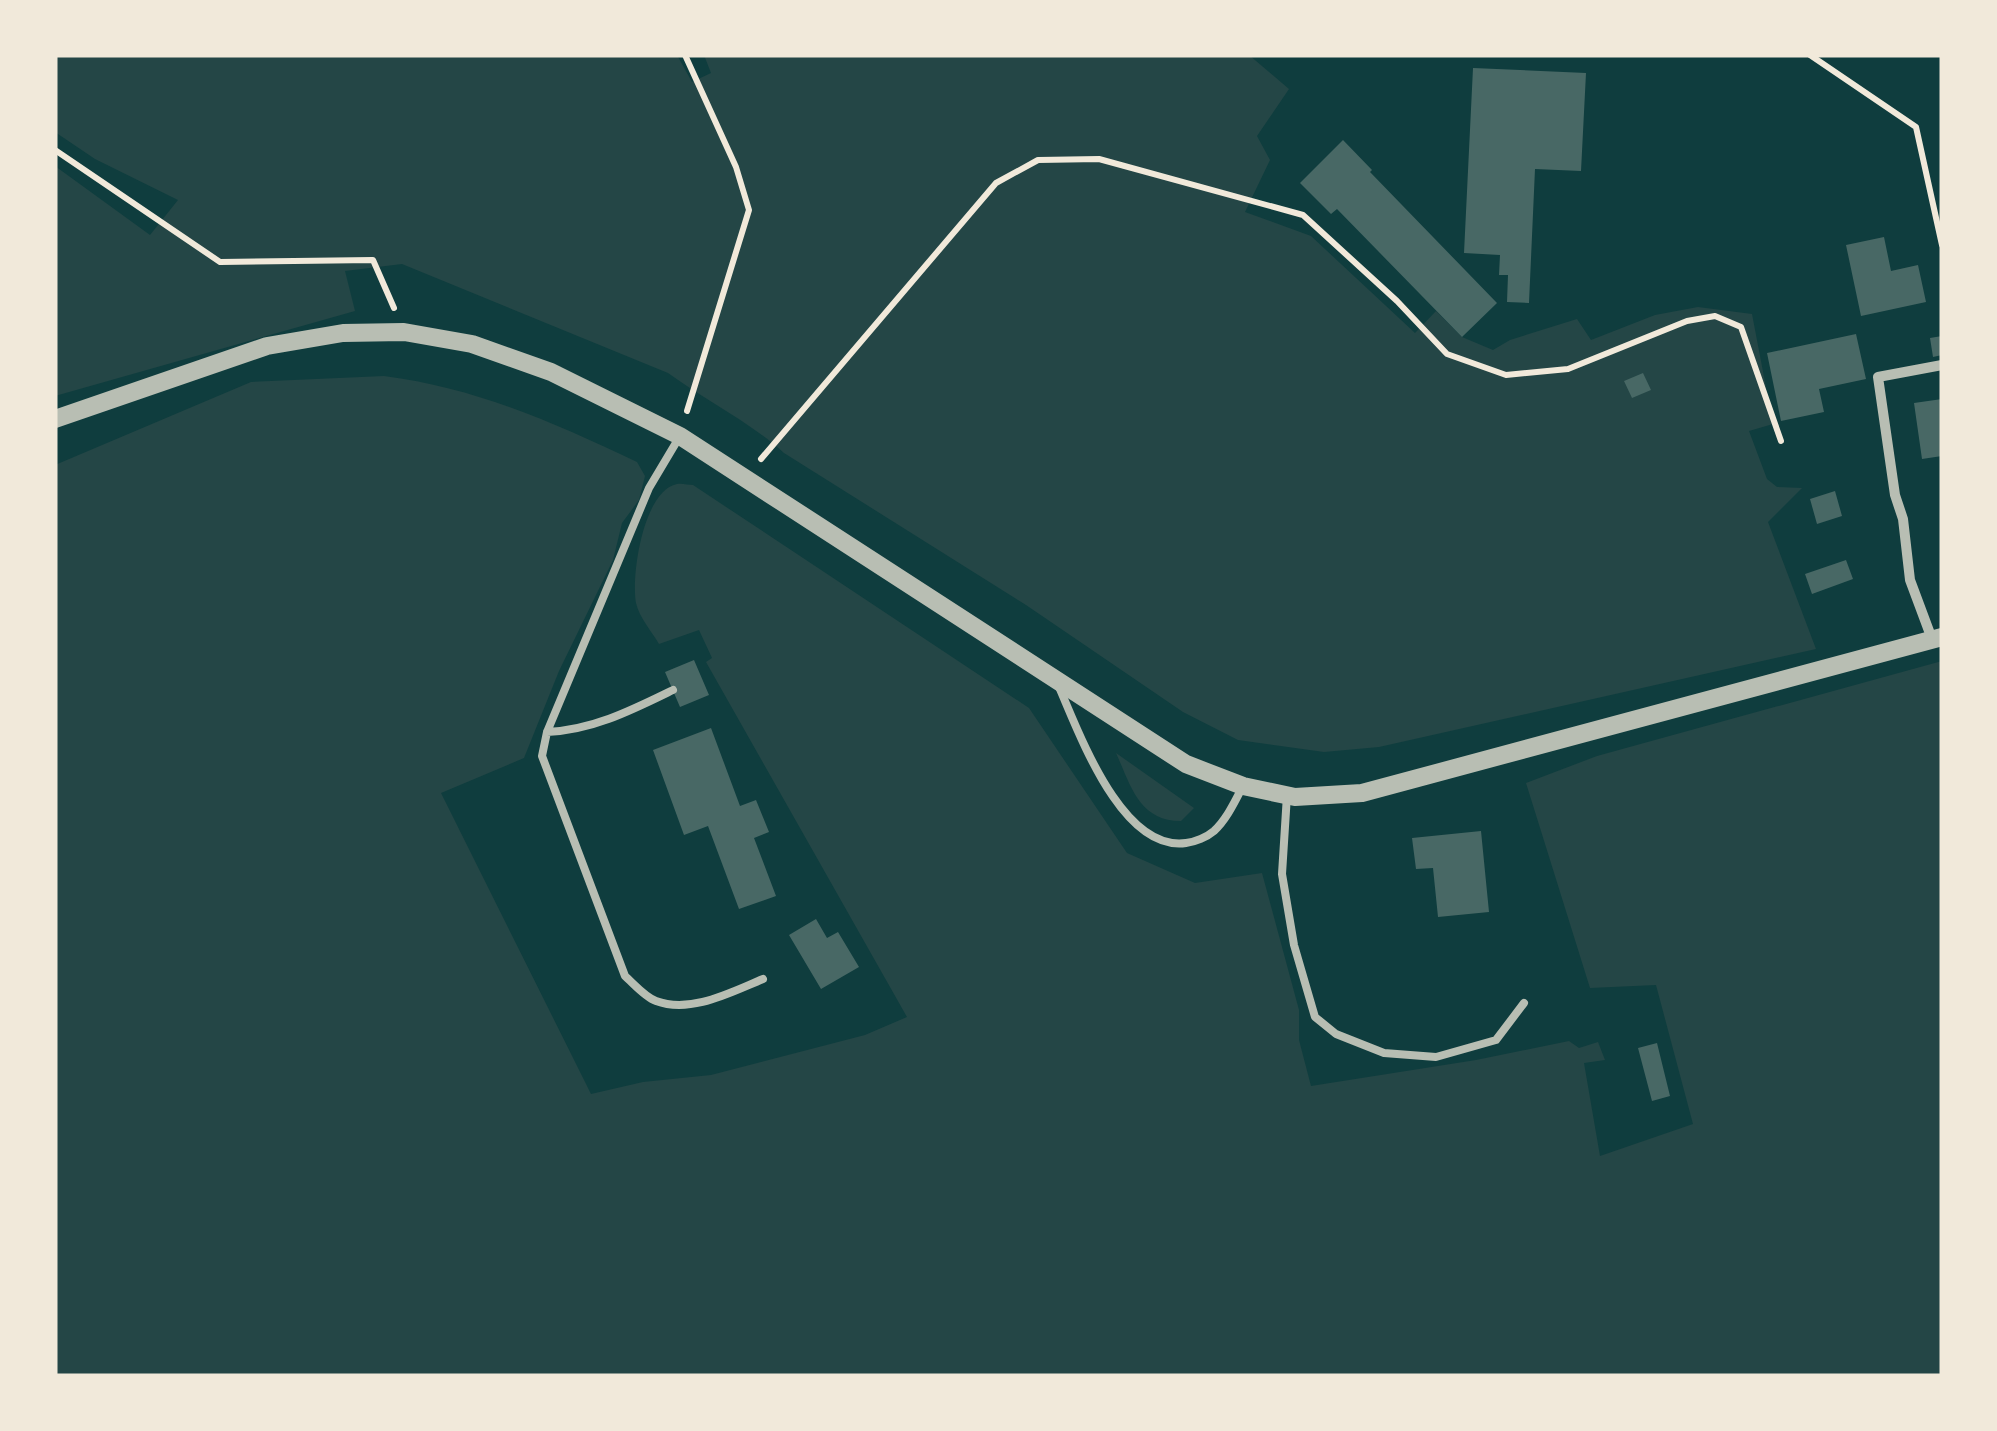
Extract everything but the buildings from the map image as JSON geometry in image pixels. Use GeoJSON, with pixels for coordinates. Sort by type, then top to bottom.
{"type":"FeatureCollection","features":[{"type":"Feature","properties":{"kind":"street"},"geometry":{"type":"LineString","coordinates":[[55,419],[267,346],[343,333],[404,332],[472,344],[551,372],[680,436],[1186,764],[1243,786],[1287,795],[1362,793],[1937,638],[1910,580],[1904,519],[1895,495],[1878,376],[1942,365]]}},
{"type":"Feature","properties":{"kind":"lane"},"geometry":{"type":"LineString","coordinates":[[680,436],[649,488],[547,732],[542,756],[625,976],[654,1000],[680,1006],[722,996],[762,979]]}},
{"type":"Feature","properties":{"kind":"lane"},"geometry":{"type":"LineString","coordinates":[[1056,681],[1084,745],[1131,822],[1148,836],[1168,844],[1191,842],[1212,834],[1226,818],[1243,786]]}},
{"type":"Feature","properties":{"kind":"lane"},"geometry":{"type":"LineString","coordinates":[[547,732],[574,731],[622,715],[673,690]]}},
{"type":"Feature","properties":{"kind":"lane"},"geometry":{"type":"LineString","coordinates":[[1287,795],[1282,874],[1294,944],[1316,1017],[1336,1034],[1384,1053],[1436,1057],[1496,1040],[1524,1003]]}},
{"type":"Feature","properties":{"kind":"path"},"geometry":{"type":"LineString","coordinates":[[680,436],[749,210],[736,166],[685,55]]}},
{"type":"Feature","properties":{"kind":"path"},"geometry":{"type":"LineString","coordinates":[[1810,55],[1916,126],[1942,245]]}},
{"type":"Feature","properties":{"kind":"path"},"geometry":{"type":"LineString","coordinates":[[55,150],[220,262],[373,260],[404,332]]}},
{"type":"Feature","properties":{"kind":"path"},"geometry":{"type":"LineString","coordinates":[[746,477],[996,183],[1038,160],[1099,159],[1302,215],[1397,301],[1446,354],[1506,375],[1568,369],[1686,320],[1715,316],[1741,327],[1781,441]]}},
{"type":"Feature","properties":{"kind":"shaded area"},"geometry":{"type":"Polygon","coordinates":[[[55,55],[677,55],[692,82],[711,73],[704,55],[1249,55],[1289,89],[1257,136],[1270,160],[1245,212],[1311,236],[1415,333],[1436,311],[1462,337],[1493,350],[1510,340],[1577,319],[1591,340],[1655,315],[1698,307],[1752,314],[1773,424],[1749,431],[1767,479],[1777,487],[1802,488],[1768,522],[1816,649],[1379,747],[1324,752],[1238,740],[1183,712],[1026,605],[784,453],[668,373],[402,264],[345,271],[355,311],[55,396],[55,166],[150,235],[178,200],[95,159],[55,132],[55,55]]]}},
{"type":"Feature","properties":{"kind":"shaded area"},"geometry":{"type":"Polygon","coordinates":[[[384,376],[451,389],[514,409],[637,462],[645,476],[639,500],[622,523],[613,560],[559,671],[524,758],[441,793],[591,1094],[643,1082],[711,1075],[865,1035],[907,1017],[706,662],[712,658],[699,630],[659,644],[638,608],[635,590],[642,536],[656,502],[665,490],[677,484],[693,485],[1029,708],[1127,853],[1195,883],[1262,873],[1299,1010],[1299,1040],[1311,1086],[1569,1041],[1579,1048],[1598,1042],[1605,1060],[1584,1063],[1600,1156],[1693,1124],[1656,985],[1590,988],[1526,783],[1597,756],[1942,661],[1942,1376],[55,1376],[55,465],[251,382],[384,376]]]}},
{"type":"Feature","properties":{"kind":"shaded area"},"geometry":{"type":"Polygon","coordinates":[[[1116,753],[1194,808],[1181,821],[1155,815],[1138,799],[1116,753]]]}}]}
